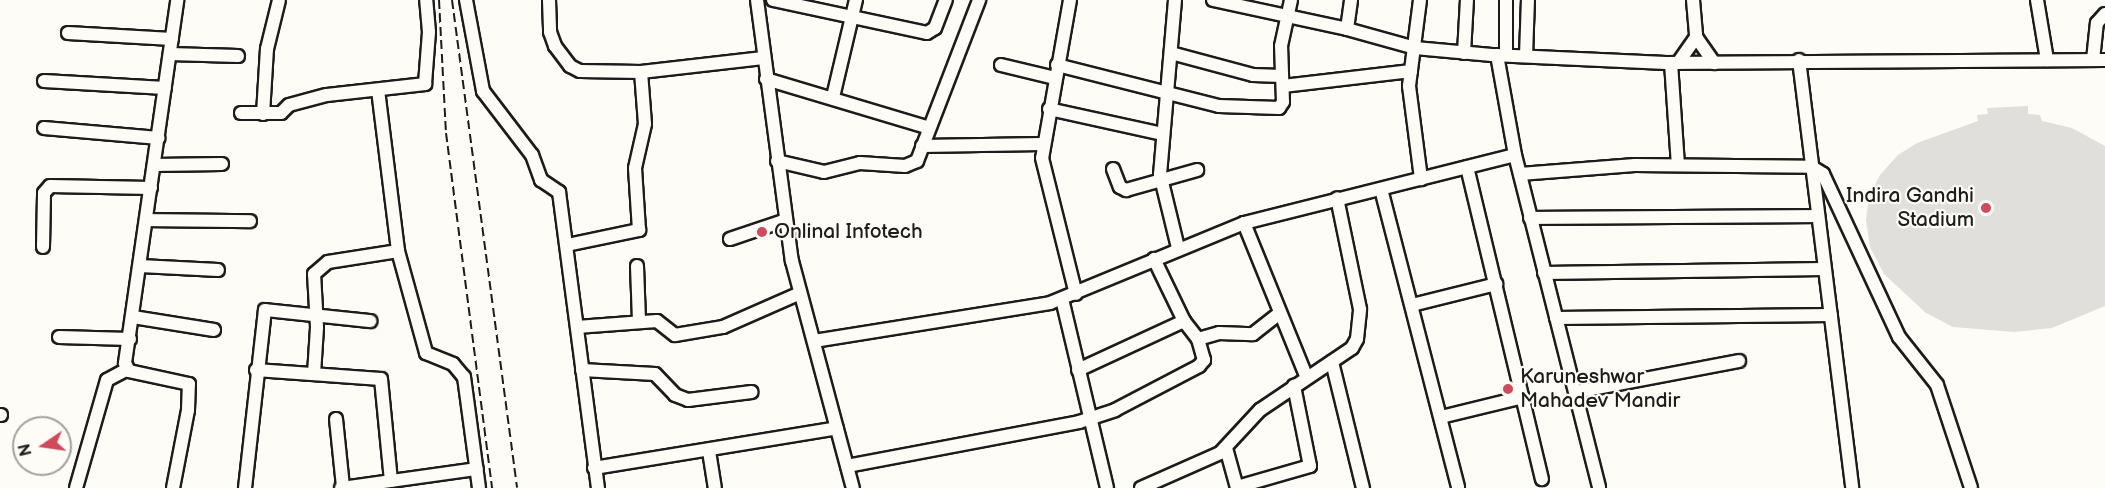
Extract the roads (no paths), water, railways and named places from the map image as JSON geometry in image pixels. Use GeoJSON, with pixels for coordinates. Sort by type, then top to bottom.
{"type":"FeatureCollection","features":[{"type":"Feature","properties":{"kind":"street"},"geometry":{"type":"LineString","coordinates":[[263,114],[267,49],[279,0]]}},
{"type":"Feature","properties":{"kind":"street"},"geometry":{"type":"LineString","coordinates":[[241,113],[281,113],[289,105],[327,95],[425,84],[429,32],[426,0]]}},
{"type":"Feature","properties":{"kind":"street"},"geometry":{"type":"LineString","coordinates":[[466,0],[483,91],[532,155],[541,180],[559,192],[597,488]]}},
{"type":"Feature","properties":{"kind":"street"},"geometry":{"type":"LineString","coordinates":[[549,0],[550,32],[570,66],[580,71],[641,72],[763,58]]}},
{"type":"Feature","properties":{"kind":"street"},"geometry":{"type":"LineString","coordinates":[[757,0],[777,161],[798,294],[814,341],[853,488]]}},
{"type":"Feature","properties":{"kind":"street"},"geometry":{"type":"LineString","coordinates":[[773,0],[927,33],[935,28],[946,0]]}},
{"type":"Feature","properties":{"kind":"street"},"geometry":{"type":"LineString","coordinates":[[833,97],[856,0]]}},
{"type":"Feature","properties":{"kind":"street"},"geometry":{"type":"LineString","coordinates":[[777,161],[824,172],[868,162],[905,166],[917,161],[979,0]]}},
{"type":"Feature","properties":{"kind":"street"},"geometry":{"type":"LineString","coordinates":[[1070,0],[1042,144],[1045,174],[1076,294]]}},
{"type":"Feature","properties":{"kind":"street"},"geometry":{"type":"LineString","coordinates":[[1175,0],[1166,92],[1161,180],[1178,248]]}},
{"type":"Feature","properties":{"kind":"street"},"geometry":{"type":"LineString","coordinates":[[1213,0],[1240,3],[1415,48],[1464,53],[1674,63],[1799,60],[2099,60],[2097,23],[2105,14]]}},
{"type":"Feature","properties":{"kind":"street"},"geometry":{"type":"LineString","coordinates":[[1001,65],[1056,72],[1166,92],[1234,108],[1279,108],[1283,102],[1281,46],[1291,0]]}},
{"type":"Feature","properties":{"kind":"street"},"geometry":{"type":"LineString","coordinates":[[1347,29],[1351,0]]}},
{"type":"Feature","properties":{"kind":"street"},"geometry":{"type":"LineString","coordinates":[[1420,0],[1410,101],[1421,179]]}},
{"type":"Feature","properties":{"kind":"street"},"geometry":{"type":"LineString","coordinates":[[1464,53],[1467,0]]}},
{"type":"Feature","properties":{"kind":"street"},"geometry":{"type":"LineString","coordinates":[[1506,0],[1502,55],[1515,155],[1599,488]]}},
{"type":"Feature","properties":{"kind":"street"},"geometry":{"type":"LineString","coordinates":[[1526,56],[1528,0]]}},
{"type":"Feature","properties":{"kind":"street"},"geometry":{"type":"LineString","coordinates":[[1693,0],[1695,37],[1714,63]]}},
{"type":"Feature","properties":{"kind":"street"},"geometry":{"type":"LineString","coordinates":[[2037,0],[2047,60]]}},
{"type":"Feature","properties":{"kind":"street"},"geometry":{"type":"LineString","coordinates":[[126,370],[172,39],[174,1]]}},
{"type":"Feature","properties":{"kind":"street"},"geometry":{"type":"LineString","coordinates":[[68,33],[172,39]]}},
{"type":"Feature","properties":{"kind":"street"},"geometry":{"type":"LineString","coordinates":[[1678,165],[1674,63],[1695,37]]}},
{"type":"Feature","properties":{"kind":"street"},"geometry":{"type":"LineString","coordinates":[[1171,53],[1282,81],[1412,70]]}},
{"type":"Feature","properties":{"kind":"street"},"geometry":{"type":"LineString","coordinates":[[170,54],[238,56]]}},
{"type":"Feature","properties":{"kind":"street"},"geometry":{"type":"LineString","coordinates":[[1799,60],[1852,488]]}},
{"type":"Feature","properties":{"kind":"street"},"geometry":{"type":"LineString","coordinates":[[567,244],[639,230],[635,168],[645,124],[641,72]]}},
{"type":"Feature","properties":{"kind":"street"},"geometry":{"type":"LineString","coordinates":[[766,79],[833,97],[929,128]]}},
{"type":"Feature","properties":{"kind":"street"},"geometry":{"type":"LineString","coordinates":[[44,81],[165,88]]}},
{"type":"Feature","properties":{"kind":"street"},"geometry":{"type":"LineString","coordinates":[[378,90],[398,251],[426,352],[453,364],[464,377],[479,488]]}},
{"type":"Feature","properties":{"kind":"street"},"geometry":{"type":"LineString","coordinates":[[1049,109],[1163,134]]}},
{"type":"Feature","properties":{"kind":"street"},"geometry":{"type":"LineString","coordinates":[[44,128],[159,138]]}},
{"type":"Feature","properties":{"kind":"street"},"geometry":{"type":"LineString","coordinates":[[922,146],[1042,144]]}},
{"type":"Feature","properties":{"kind":"street"},"geometry":{"type":"LineString","coordinates":[[814,341],[1062,299],[1178,248],[1244,224],[1337,198],[1515,155]]}},
{"type":"Feature","properties":{"kind":"street"},"geometry":{"type":"LineString","coordinates":[[155,165],[222,164]]}},
{"type":"Feature","properties":{"kind":"street"},"geometry":{"type":"LineString","coordinates":[[1520,174],[1589,167],[1678,165],[1812,167],[1823,174],[1835,193],[1899,337],[1937,385],[1971,488]]}},
{"type":"Feature","properties":{"kind":"street"},"geometry":{"type":"LineString","coordinates":[[1467,167],[1542,478]]}},
{"type":"Feature","properties":{"kind":"street"},"geometry":{"type":"LineString","coordinates":[[1113,169],[1122,189],[1197,170]]}},
{"type":"Feature","properties":{"kind":"street"},"geometry":{"type":"LineString","coordinates":[[43,247],[44,193],[50,186],[152,188]]}},
{"type":"Feature","properties":{"kind":"street"},"geometry":{"type":"LineString","coordinates":[[1381,189],[1458,487]]}},
{"type":"Feature","properties":{"kind":"street"},"geometry":{"type":"LineString","coordinates":[[1141,488],[1226,448],[1260,410],[1352,348],[1360,324],[1337,198]]}},
{"type":"Feature","properties":{"kind":"street"},"geometry":{"type":"LineString","coordinates":[[1530,219],[1818,216]]}},
{"type":"Feature","properties":{"kind":"street"},"geometry":{"type":"LineString","coordinates":[[147,220],[249,220]]}},
{"type":"Feature","properties":{"kind":"street"},"geometry":{"type":"LineString","coordinates":[[730,239],[786,220]]}},
{"type":"Feature","properties":{"kind":"street"},"geometry":{"type":"LineString","coordinates":[[1244,224],[1307,378]]}},
{"type":"Feature","properties":{"kind":"street"},"geometry":{"type":"LineString","coordinates":[[314,374],[317,313],[313,285],[320,266],[398,251]]}},
{"type":"Feature","properties":{"kind":"street"},"geometry":{"type":"LineString","coordinates":[[847,466],[1089,419],[1114,410],[1198,366],[1204,360],[1198,339],[1184,321],[1154,259]]}},
{"type":"Feature","properties":{"kind":"street"},"geometry":{"type":"LineString","coordinates":[[140,266],[218,270]]}},
{"type":"Feature","properties":{"kind":"street"},"geometry":{"type":"LineString","coordinates":[[637,266],[639,320]]}},
{"type":"Feature","properties":{"kind":"street"},"geometry":{"type":"LineString","coordinates":[[1544,273],[1824,269]]}},
{"type":"Feature","properties":{"kind":"street"},"geometry":{"type":"LineString","coordinates":[[1412,305],[1496,284]]}},
{"type":"Feature","properties":{"kind":"street"},"geometry":{"type":"LineString","coordinates":[[577,327],[639,320],[657,321],[675,335],[714,329],[798,294]]}},
{"type":"Feature","properties":{"kind":"street"},"geometry":{"type":"LineString","coordinates":[[1062,299],[1107,488]]}},
{"type":"Feature","properties":{"kind":"street"},"geometry":{"type":"LineString","coordinates":[[245,488],[256,370],[265,310],[317,313],[370,321]]}},
{"type":"Feature","properties":{"kind":"street"},"geometry":{"type":"LineString","coordinates":[[1198,339],[1219,333],[1253,334],[1280,313]]}},
{"type":"Feature","properties":{"kind":"street"},"geometry":{"type":"LineString","coordinates":[[1556,318],[1831,315]]}},
{"type":"Feature","properties":{"kind":"street"},"geometry":{"type":"LineString","coordinates":[[133,317],[214,330]]}},
{"type":"Feature","properties":{"kind":"street"},"geometry":{"type":"LineString","coordinates":[[1078,370],[1184,321]]}},
{"type":"Feature","properties":{"kind":"street"},"geometry":{"type":"LineString","coordinates":[[59,337],[130,339]]}},
{"type":"Feature","properties":{"kind":"street"},"geometry":{"type":"LineString","coordinates":[[1576,393],[1739,361]]}},
{"type":"Feature","properties":{"kind":"street"},"geometry":{"type":"LineString","coordinates":[[1332,362],[1364,488]]}},
{"type":"Feature","properties":{"kind":"street"},"geometry":{"type":"LineString","coordinates":[[76,488],[107,380],[126,370],[189,384],[188,410],[173,488]]}},
{"type":"Feature","properties":{"kind":"street"},"geometry":{"type":"LineString","coordinates":[[256,370],[381,379],[391,481]]}},
{"type":"Feature","properties":{"kind":"street"},"geometry":{"type":"LineString","coordinates":[[582,370],[655,374],[675,396],[688,400],[751,392]]}},
{"type":"Feature","properties":{"kind":"street"},"geometry":{"type":"LineString","coordinates":[[1226,448],[1237,488],[1310,466],[1294,386]]}},
{"type":"Feature","properties":{"kind":"street"},"geometry":{"type":"LineString","coordinates":[[1441,417],[1522,397]]}},
{"type":"Feature","properties":{"kind":"street"},"geometry":{"type":"LineString","coordinates":[[336,419],[342,488],[477,469]]}},
{"type":"Feature","properties":{"kind":"street"},"geometry":{"type":"LineString","coordinates":[[594,468],[709,451],[837,428]]}},
{"type":"Feature","properties":{"kind":"street"},"geometry":{"type":"LineString","coordinates":[[709,451],[715,488]]}},
{"type":"Feature","properties":{"kind":"railway"},"geometry":{"type":"LineString","coordinates":[[439,0],[446,133],[492,488]]}},
{"type":"Feature","properties":{"kind":"railway"},"geometry":{"type":"LineString","coordinates":[[452,0],[517,488]]}},
{"type":"Feature","properties":{"kind":"place","name":"Indira Gandhi Stadium"},"geometry":{"type":"Point","coordinates":[1986,208]}},
{"type":"Feature","properties":{"kind":"place","name":"Onlinal Infotech"},"geometry":{"type":"Point","coordinates":[762,232]}},
{"type":"Feature","properties":{"kind":"place","name":"Karuneshwar Mahadev Mandir"},"geometry":{"type":"Point","coordinates":[1508,389]}}]}
